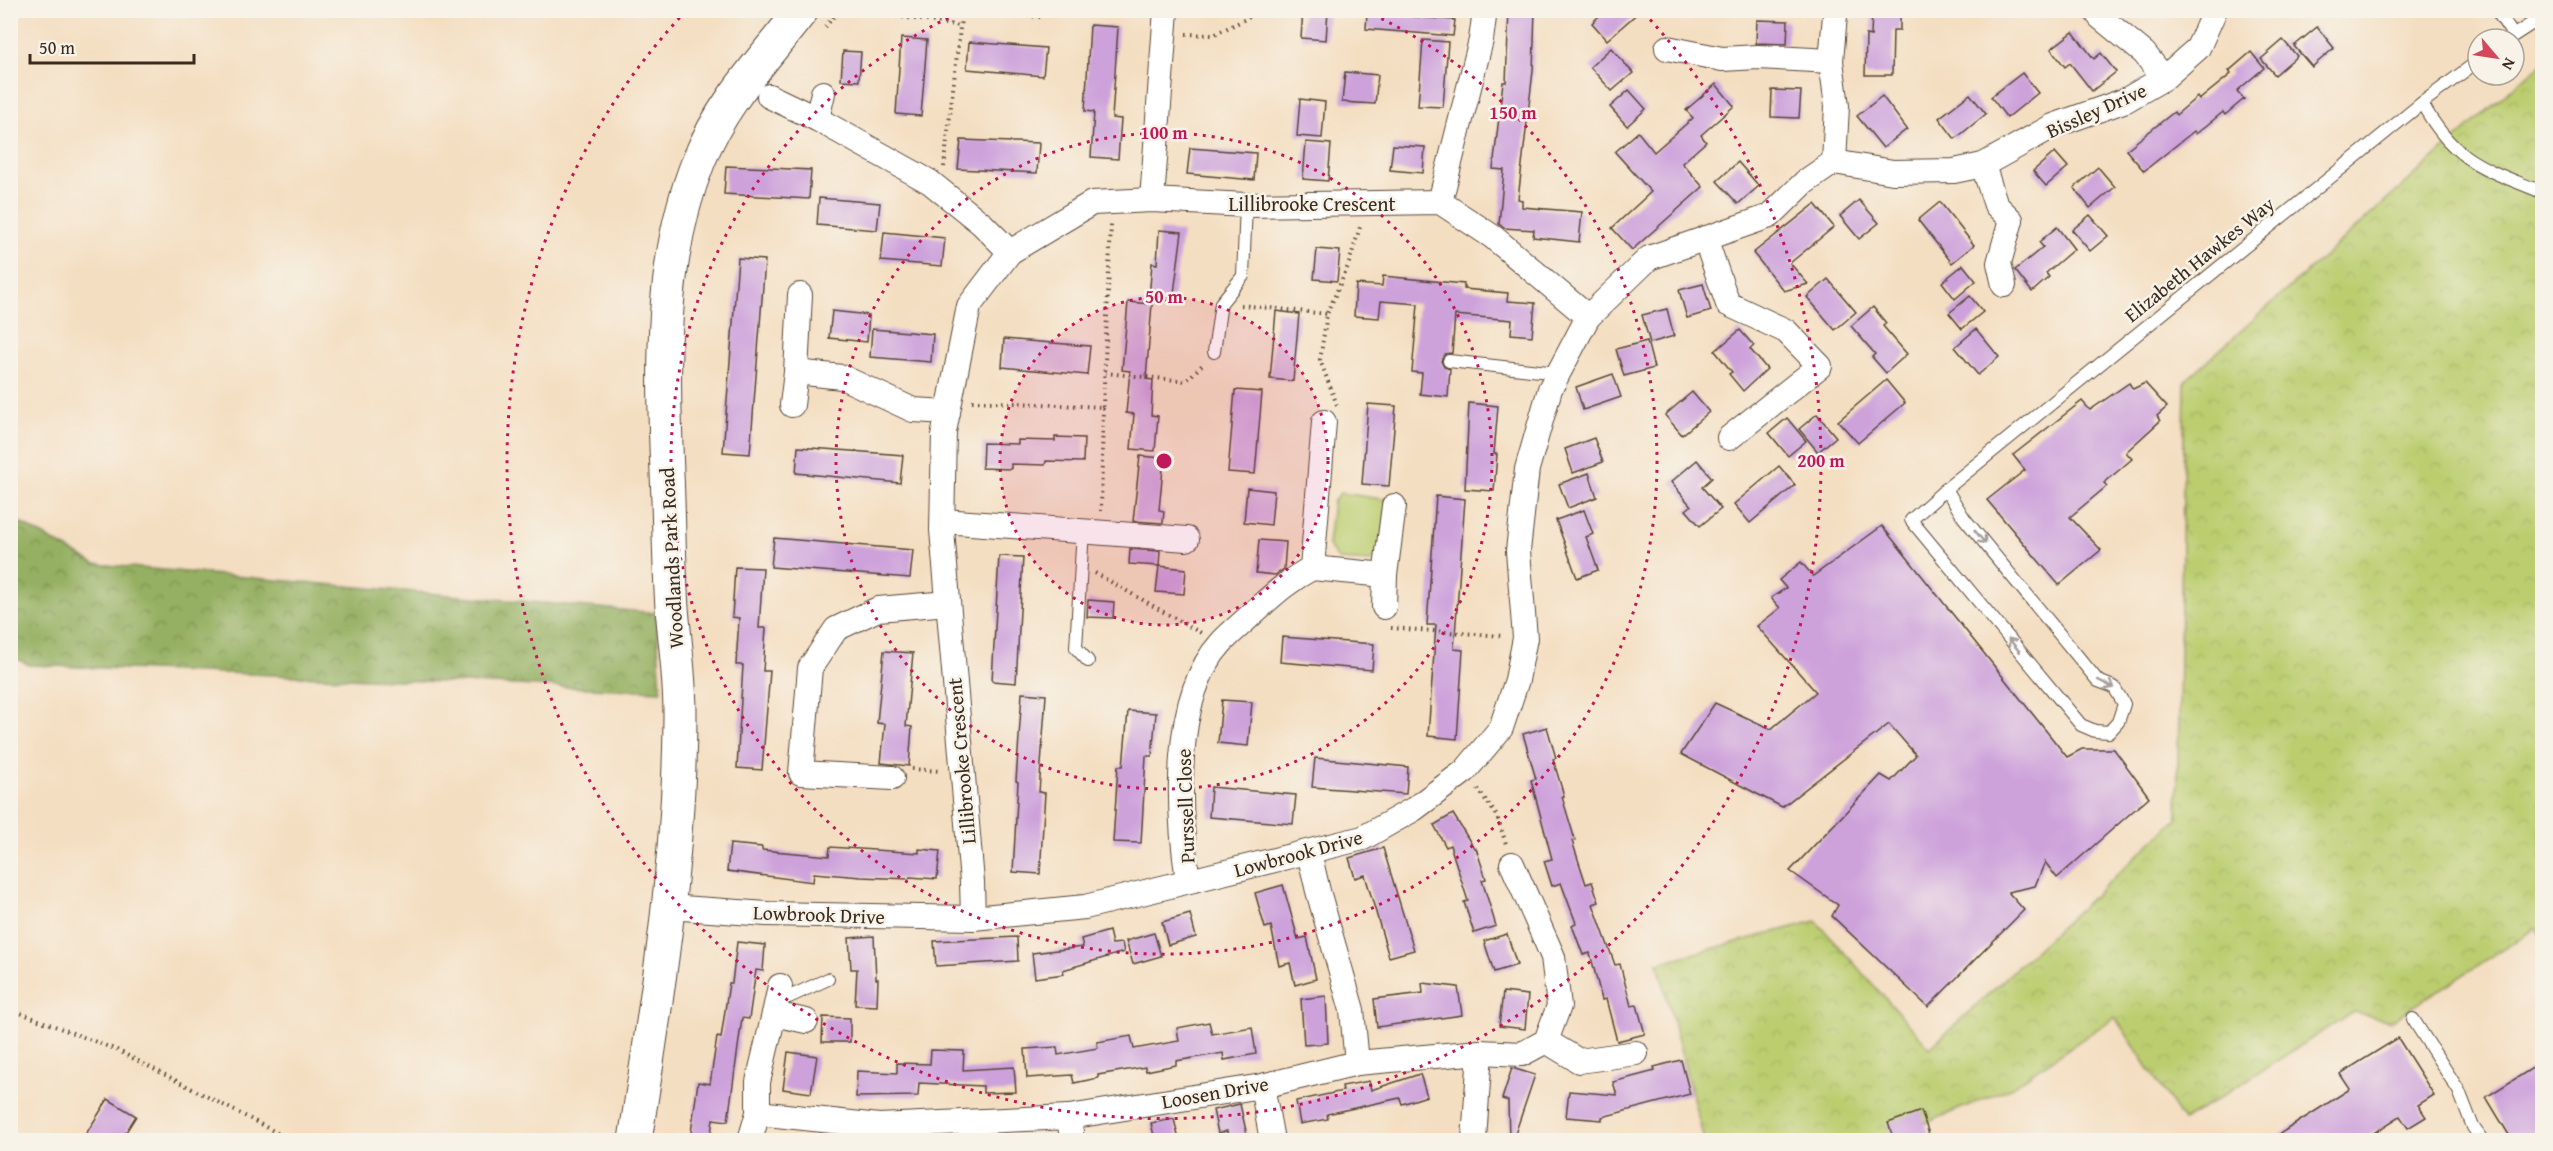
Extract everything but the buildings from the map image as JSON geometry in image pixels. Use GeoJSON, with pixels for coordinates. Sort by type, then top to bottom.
{"type":"FeatureCollection","features":[{"type":"Feature","properties":{"kind":"street","name":"Woodlands Park Road"},"geometry":{"type":"LineString","coordinates":[[635,1140],[668,907],[680,713],[672,604],[664,394],[669,287],[675,242],[699,159],[717,123],[740,87],[802,10]]}},
{"type":"Feature","properties":{"kind":"street"},"geometry":{"type":"LineString","coordinates":[[2095,10],[2100,17],[2144,53],[2164,78]]}},
{"type":"Feature","properties":{"kind":"street","name":"Bissley Drive"},"geometry":{"type":"LineString","coordinates":[[1834,162],[1893,172],[1954,171],[1983,165],[2054,126],[2126,100],[2164,78],[2198,48],[2215,10]]}},
{"type":"Feature","properties":{"kind":"street"},"geometry":{"type":"LineString","coordinates":[[1485,11],[1481,40],[1440,202],[1493,237],[1588,317]]}},
{"type":"Feature","properties":{"kind":"street"},"geometry":{"type":"LineString","coordinates":[[1834,162],[1837,106],[1831,61],[1835,15]]}},
{"type":"Feature","properties":{"kind":"street"},"geometry":{"type":"LineString","coordinates":[[1152,200],[1165,22]]}},
{"type":"Feature","properties":{"kind":"street"},"geometry":{"type":"LineString","coordinates":[[1667,48],[1722,59],[1758,57],[1831,61]]}},
{"type":"Feature","properties":{"kind":"street"},"geometry":{"type":"LineString","coordinates":[[817,119],[823,93]]}},
{"type":"Feature","properties":{"kind":"street"},"geometry":{"type":"LineString","coordinates":[[769,96],[817,119],[930,182],[982,224],[1010,252]]}},
{"type":"Feature","properties":{"kind":"street","name":"Lowbrook Drive"},"geometry":{"type":"LineString","coordinates":[[668,907],[766,914],[973,918],[1085,907],[1363,838],[1414,809],[1465,771],[1501,728],[1517,680],[1526,638],[1518,551],[1527,469],[1550,389],[1588,317],[1649,258],[1770,216],[1805,182],[1834,162]]}},
{"type":"Feature","properties":{"kind":"street"},"geometry":{"type":"LineString","coordinates":[[1983,165],[1996,205],[2012,220],[1999,262],[2004,285]]}},
{"type":"Feature","properties":{"kind":"street","name":"Lillibrooke Crescent"},"geometry":{"type":"LineString","coordinates":[[973,918],[972,882],[942,530],[944,432],[969,306],[1010,252],[1092,203],[1152,200],[1246,205],[1440,202]]}},
{"type":"Feature","properties":{"kind":"street"},"geometry":{"type":"LineString","coordinates":[[1705,238],[1728,304],[1786,331],[1820,366],[1729,438]]}},
{"type":"Feature","properties":{"kind":"street"},"geometry":{"type":"LineString","coordinates":[[792,405],[800,295]]}},
{"type":"Feature","properties":{"kind":"street"},"geometry":{"type":"LineString","coordinates":[[796,372],[842,377],[913,410],[949,406]]}},
{"type":"Feature","properties":{"kind":"street"},"geometry":{"type":"LineString","coordinates":[[1324,422],[1312,568],[1385,575]]}},
{"type":"Feature","properties":{"kind":"street"},"geometry":{"type":"LineString","coordinates":[[1384,607],[1385,575],[1394,506]]}},
{"type":"Feature","properties":{"kind":"street"},"geometry":{"type":"LineString","coordinates":[[943,521],[1187,539]]}},
{"type":"Feature","properties":{"kind":"street","name":"Purssell Close"},"geometry":{"type":"LineString","coordinates":[[1188,880],[1184,850],[1182,741],[1197,682],[1219,644],[1292,578],[1312,568]]}},
{"type":"Feature","properties":{"kind":"street"},"geometry":{"type":"LineString","coordinates":[[892,778],[801,773],[810,668],[836,628],[879,609],[948,603]]}},
{"type":"Feature","properties":{"kind":"street"},"geometry":{"type":"LineString","coordinates":[[1310,853],[1318,891],[1352,1010],[1357,1063]]}},
{"type":"Feature","properties":{"kind":"street"},"geometry":{"type":"LineString","coordinates":[[1512,864],[1553,957],[1559,1006],[1546,1041],[1579,1061],[1636,1053]]}},
{"type":"Feature","properties":{"kind":"street"},"geometry":{"type":"LineString","coordinates":[[750,1140],[758,1113],[758,1082],[777,999],[806,1022]]}},
{"type":"Feature","properties":{"kind":"street","name":"Loosen Drive"},"geometry":{"type":"LineString","coordinates":[[758,1113],[879,1133],[1069,1116],[1262,1086],[1357,1063],[1480,1052],[1522,1054],[1546,1041]]}},
{"type":"Feature","properties":{"kind":"street"},"geometry":{"type":"LineString","coordinates":[[1474,1140],[1480,1052]]}},
{"type":"Feature","properties":{"kind":"street"},"geometry":{"type":"LineString","coordinates":[[1262,1086],[1272,1140]]}},
{"type":"Feature","properties":{"kind":"street"},"geometry":{"type":"LineString","coordinates":[[1069,1116],[1072,1140]]}},
{"type":"Feature","properties":{"kind":"lane"},"geometry":{"type":"LineString","coordinates":[[2497,11],[2506,27]]}},
{"type":"Feature","properties":{"kind":"lane"},"geometry":{"type":"LineString","coordinates":[[2526,27],[2542,17]]}},
{"type":"Feature","properties":{"kind":"lane","name":"Elizabeth Hawkes Way"},"geometry":{"type":"LineString","coordinates":[[1946,489],[1964,518],[2098,681],[2114,687],[2124,704],[2118,722],[2109,732],[2095,731],[2080,725],[1911,520],[1946,489],[2422,103],[2466,70]]}},
{"type":"Feature","properties":{"kind":"lane"},"geometry":{"type":"LineString","coordinates":[[2422,103],[2437,130],[2458,152],[2489,171],[2542,192]]}},
{"type":"Feature","properties":{"kind":"lane"},"geometry":{"type":"LineString","coordinates":[[1214,352],[1221,303],[1243,276],[1246,205]]}},
{"type":"Feature","properties":{"kind":"lane"},"geometry":{"type":"LineString","coordinates":[[1449,361],[1558,373]]}},
{"type":"Feature","properties":{"kind":"lane"},"geometry":{"type":"LineString","coordinates":[[1083,530],[1076,648],[1088,661]]}},
{"type":"Feature","properties":{"kind":"lane"},"geometry":{"type":"LineString","coordinates":[[777,999],[789,997],[828,979]]}},
{"type":"Feature","properties":{"kind":"lane"},"geometry":{"type":"LineString","coordinates":[[2413,1019],[2459,1091],[2473,1127],[2482,1140]]}},
{"type":"Feature","properties":{"kind":"path"},"geometry":{"type":"LineString","coordinates":[[855,10],[961,26]]}},
{"type":"Feature","properties":{"kind":"path"},"geometry":{"type":"LineString","coordinates":[[941,191],[963,11],[1041,17],[1041,10]]}},
{"type":"Feature","properties":{"kind":"path"},"geometry":{"type":"LineString","coordinates":[[1165,22],[1213,35],[1264,10]]}},
{"type":"Feature","properties":{"kind":"path"},"geometry":{"type":"LineString","coordinates":[[1083,530],[1101,515],[1112,202]]}},
{"type":"Feature","properties":{"kind":"path"},"geometry":{"type":"LineString","coordinates":[[1324,422],[1338,404],[1320,360],[1327,314],[1348,266],[1368,203]]}},
{"type":"Feature","properties":{"kind":"path"},"geometry":{"type":"LineString","coordinates":[[1224,298],[1238,304],[1327,314]]}},
{"type":"Feature","properties":{"kind":"path"},"geometry":{"type":"LineString","coordinates":[[1106,373],[1186,381],[1214,352]]}},
{"type":"Feature","properties":{"kind":"path"},"geometry":{"type":"LineString","coordinates":[[949,406],[1103,407]]}},
{"type":"Feature","properties":{"kind":"path"},"geometry":{"type":"LineString","coordinates":[[1081,564],[1219,644]]}},
{"type":"Feature","properties":{"kind":"path"},"geometry":{"type":"LineString","coordinates":[[1384,607],[1392,628],[1526,638]]}},
{"type":"Feature","properties":{"kind":"path"},"geometry":{"type":"LineString","coordinates":[[892,778],[892,768],[962,772]]}},
{"type":"Feature","properties":{"kind":"path"},"geometry":{"type":"LineString","coordinates":[[1465,771],[1497,816],[1512,864]]}},
{"type":"Feature","properties":{"kind":"path"},"geometry":{"type":"LineString","coordinates":[[10,1009],[117,1050],[291,1140]]}},
{"type":"Feature","properties":{"kind":"green space"},"geometry":{"type":"Polygon","coordinates":[[[2542,64],[2542,939],[2536,928],[2391,1021],[2353,1012],[2183,1121],[2115,1017],[2012,1087],[1897,1135],[1899,1140],[1704,1140],[1658,963],[1816,921],[1930,1048],[2177,819],[2185,381],[2513,87],[2526,87],[2526,77],[2542,64]]]}},
{"type":"Feature","properties":{"kind":"green space"},"geometry":{"type":"Polygon","coordinates":[[[1340,493],[1388,500],[1382,548],[1370,562],[1339,560],[1328,545],[1333,502],[1340,493]]]}},
{"type":"Feature","properties":{"kind":"green space"},"geometry":{"type":"Polygon","coordinates":[[[11,518],[95,564],[656,613],[661,691],[29,665],[11,656],[11,518]]]}}]}
